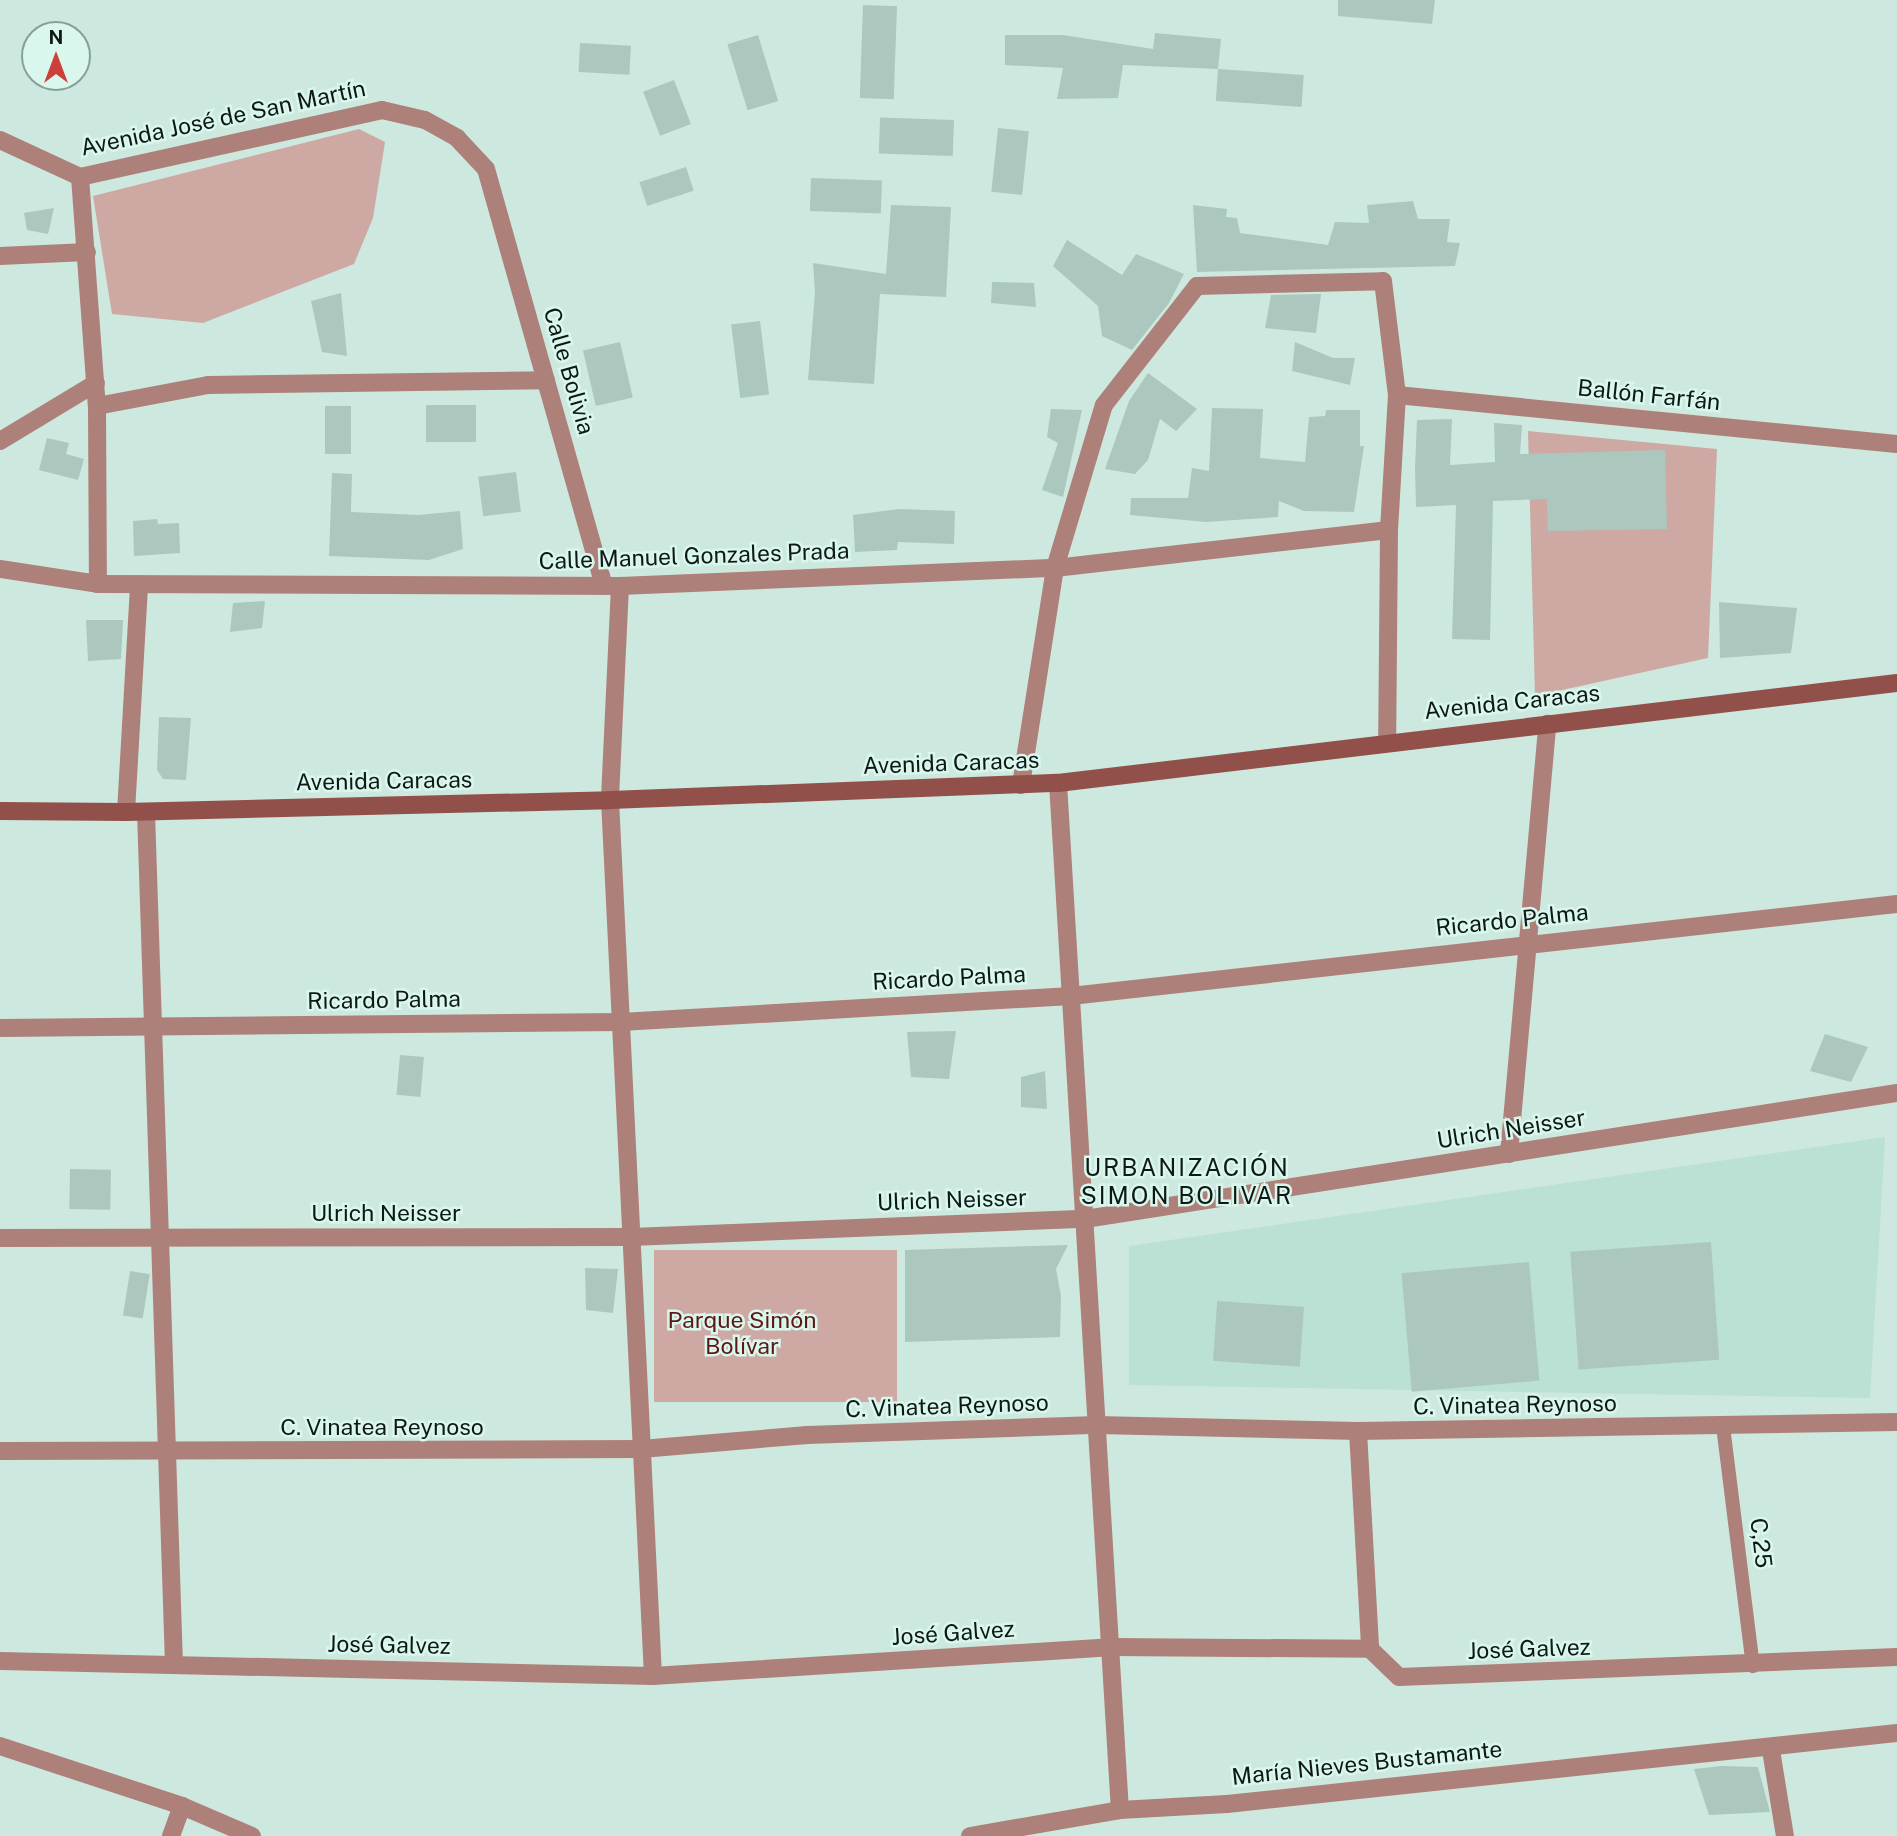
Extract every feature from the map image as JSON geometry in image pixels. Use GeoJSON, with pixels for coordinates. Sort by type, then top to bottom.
{"type":"FeatureCollection","features":[{"type":"Feature","properties":{"kind":"main road","name":"Avenida Caracas"},"geometry":{"type":"LineString","coordinates":[[0,811],[146,812],[610,800],[1058,783],[1387,741],[1897,683]]}},
{"type":"Feature","properties":{"kind":"street","name":"Avenida José de San Martín"},"geometry":{"type":"LineString","coordinates":[[0,141],[80,177],[382,110],[425,120],[457,138],[486,169]]}},
{"type":"Feature","properties":{"kind":"street","name":"Calle Bolivia"},"geometry":{"type":"LineString","coordinates":[[486,169],[546,380],[612,586],[610,800],[653,1676]]}},
{"type":"Feature","properties":{"kind":"street"},"geometry":{"type":"LineString","coordinates":[[80,177],[96,383],[98,584]]}},
{"type":"Feature","properties":{"kind":"street"},"geometry":{"type":"LineString","coordinates":[[0,256],[87,252]]}},
{"type":"Feature","properties":{"kind":"street"},"geometry":{"type":"LineString","coordinates":[[1021,785],[1055,568],[1104,405],[1198,286],[1383,281],[1397,395],[1389,530],[1387,741]]}},
{"type":"Feature","properties":{"kind":"street"},"geometry":{"type":"LineString","coordinates":[[97,406],[208,385],[546,380]]}},
{"type":"Feature","properties":{"kind":"street"},"geometry":{"type":"LineString","coordinates":[[0,441],[96,383]]}},
{"type":"Feature","properties":{"kind":"street","name":"Ballón Farfán"},"geometry":{"type":"LineString","coordinates":[[1397,395],[1897,444]]}},
{"type":"Feature","properties":{"kind":"street","name":"Calle Manuel Gonzales Prada"},"geometry":{"type":"LineString","coordinates":[[0,569],[98,584],[612,586],[1055,568],[1389,530]]}},
{"type":"Feature","properties":{"kind":"street"},"geometry":{"type":"LineString","coordinates":[[127,812],[139,584]]}},
{"type":"Feature","properties":{"kind":"street"},"geometry":{"type":"LineString","coordinates":[[1509,1154],[1547,724]]}},
{"type":"Feature","properties":{"kind":"street"},"geometry":{"type":"LineString","coordinates":[[1058,783],[1120,1810]]}},
{"type":"Feature","properties":{"kind":"street"},"geometry":{"type":"LineString","coordinates":[[146,812],[174,1665]]}},
{"type":"Feature","properties":{"kind":"street","name":"Ricardo Palma"},"geometry":{"type":"LineString","coordinates":[[0,1028],[621,1022],[1071,996],[1897,904]]}},
{"type":"Feature","properties":{"kind":"street","name":"Ulrich Neisser"},"geometry":{"type":"LineString","coordinates":[[0,1238],[631,1237],[1085,1219],[1897,1093]]}},
{"type":"Feature","properties":{"kind":"street","name":"C. Vinatea Reynoso"},"geometry":{"type":"LineString","coordinates":[[0,1451],[167,1453],[641,1449],[807,1435],[1097,1425],[1357,1431],[1897,1422]]}},
{"type":"Feature","properties":{"kind":"street"},"geometry":{"type":"LineString","coordinates":[[1357,1431],[1370,1649]]}},
{"type":"Feature","properties":{"kind":"street","name":"José Galvez"},"geometry":{"type":"LineString","coordinates":[[0,1661],[653,1676],[1110,1647],[1370,1649],[1399,1678],[1753,1666],[1897,1657]]}},
{"type":"Feature","properties":{"kind":"street","name":"María Nieves Bustamante"},"geometry":{"type":"LineString","coordinates":[[970,1836],[1120,1810],[1227,1804],[1502,1772],[1771,1750],[1897,1733]]}},
{"type":"Feature","properties":{"kind":"street"},"geometry":{"type":"LineString","coordinates":[[0,1746],[182,1807],[252,1836]]}},
{"type":"Feature","properties":{"kind":"street"},"geometry":{"type":"LineString","coordinates":[[1771,1750],[1785,1836]]}},
{"type":"Feature","properties":{"kind":"street"},"geometry":{"type":"LineString","coordinates":[[171,1836],[182,1807]]}},
{"type":"Feature","properties":{"kind":"lane","name":"C,25"},"geometry":{"type":"LineString","coordinates":[[1723,1426],[1753,1666]]}},
{"type":"Feature","properties":{"kind":"shaded area"},"geometry":{"type":"Polygon","coordinates":[[[1885,1137],[1870,1398],[1129,1385],[1129,1246],[1885,1137]]]}},
{"type":"Feature","properties":{"kind":"green space"},"geometry":{"type":"Polygon","coordinates":[[[359,129],[385,142],[373,218],[354,264],[203,323],[112,314],[93,196],[359,129]]]}},
{"type":"Feature","properties":{"kind":"green space"},"geometry":{"type":"Polygon","coordinates":[[[1528,431],[1717,449],[1708,658],[1535,696],[1528,431]]]}},
{"type":"Feature","properties":{"kind":"green space","name":"Parque Simón Bolívar"},"geometry":{"type":"Polygon","coordinates":[[[654,1250],[897,1250],[897,1402],[654,1402],[654,1250]]]}},
{"type":"Feature","properties":{"kind":"building"},"geometry":{"type":"Polygon","coordinates":[[[1338,0],[1435,0],[1432,24],[1338,16],[1338,0]]]}},
{"type":"Feature","properties":{"kind":"building"},"geometry":{"type":"Polygon","coordinates":[[[863,5],[897,6],[894,99],[860,98],[863,5]]]}},
{"type":"Feature","properties":{"kind":"building"},"geometry":{"type":"Polygon","coordinates":[[[1155,33],[1221,39],[1218,69],[1123,65],[1118,98],[1057,99],[1063,68],[1005,65],[1005,35],[1063,35],[1153,49],[1155,33]]]}},
{"type":"Feature","properties":{"kind":"building"},"geometry":{"type":"Polygon","coordinates":[[[758,35],[778,101],[748,110],[727,44],[758,35]]]}},
{"type":"Feature","properties":{"kind":"building"},"geometry":{"type":"Polygon","coordinates":[[[580,43],[631,46],[629,75],[578,72],[580,43]]]}},
{"type":"Feature","properties":{"kind":"building"},"geometry":{"type":"Polygon","coordinates":[[[1218,69],[1304,75],[1302,107],[1216,101],[1218,69]]]}},
{"type":"Feature","properties":{"kind":"building"},"geometry":{"type":"Polygon","coordinates":[[[674,80],[691,124],[660,136],[643,92],[674,80]]]}},
{"type":"Feature","properties":{"kind":"building"},"geometry":{"type":"Polygon","coordinates":[[[880,117],[954,120],[953,156],[879,153],[880,117]]]}},
{"type":"Feature","properties":{"kind":"building"},"geometry":{"type":"Polygon","coordinates":[[[998,128],[1029,131],[1022,195],[991,192],[998,128]]]}},
{"type":"Feature","properties":{"kind":"building"},"geometry":{"type":"Polygon","coordinates":[[[686,167],[694,191],[647,206],[639,182],[686,167]]]}},
{"type":"Feature","properties":{"kind":"building"},"geometry":{"type":"Polygon","coordinates":[[[811,178],[882,180],[881,213],[810,211],[811,178]]]}},
{"type":"Feature","properties":{"kind":"building"},"geometry":{"type":"Polygon","coordinates":[[[1413,201],[1418,219],[1450,219],[1447,242],[1460,243],[1455,266],[1197,272],[1193,205],[1227,209],[1226,217],[1237,218],[1240,233],[1328,245],[1335,222],[1369,223],[1367,205],[1413,201]]]}},
{"type":"Feature","properties":{"kind":"building"},"geometry":{"type":"Polygon","coordinates":[[[891,205],[951,207],[946,297],[880,294],[874,384],[808,380],[815,292],[813,263],[886,274],[891,205]]]}},
{"type":"Feature","properties":{"kind":"building"},"geometry":{"type":"Polygon","coordinates":[[[54,208],[48,234],[27,230],[24,213],[54,208]]]}},
{"type":"Feature","properties":{"kind":"building"},"geometry":{"type":"Polygon","coordinates":[[[1067,240],[1122,275],[1136,254],[1184,274],[1169,303],[1132,350],[1102,336],[1098,306],[1053,266],[1067,240]]]}},
{"type":"Feature","properties":{"kind":"building"},"geometry":{"type":"Polygon","coordinates":[[[992,282],[1034,283],[1036,307],[991,303],[992,282]]]}},
{"type":"Feature","properties":{"kind":"building"},"geometry":{"type":"Polygon","coordinates":[[[341,293],[347,356],[322,352],[311,301],[341,293]]]}},
{"type":"Feature","properties":{"kind":"building"},"geometry":{"type":"Polygon","coordinates":[[[1321,294],[1316,333],[1265,328],[1271,295],[1321,294]]]}},
{"type":"Feature","properties":{"kind":"building"},"geometry":{"type":"Polygon","coordinates":[[[760,321],[769,394],[740,398],[731,325],[760,321]]]}},
{"type":"Feature","properties":{"kind":"building"},"geometry":{"type":"Polygon","coordinates":[[[620,342],[633,398],[596,406],[583,351],[620,342]]]}},
{"type":"Feature","properties":{"kind":"building"},"geometry":{"type":"Polygon","coordinates":[[[1295,342],[1333,358],[1355,358],[1350,385],[1292,371],[1295,342]]]}},
{"type":"Feature","properties":{"kind":"building"},"geometry":{"type":"Polygon","coordinates":[[[1148,373],[1197,409],[1176,431],[1160,419],[1148,460],[1135,474],[1105,469],[1129,401],[1148,373]]]}},
{"type":"Feature","properties":{"kind":"building"},"geometry":{"type":"Polygon","coordinates":[[[426,405],[476,405],[476,442],[426,442],[426,405]]]}},
{"type":"Feature","properties":{"kind":"building"},"geometry":{"type":"Polygon","coordinates":[[[325,406],[351,406],[351,454],[325,454],[325,406]]]}},
{"type":"Feature","properties":{"kind":"building"},"geometry":{"type":"Polygon","coordinates":[[[1212,408],[1263,409],[1260,458],[1305,462],[1309,417],[1325,416],[1326,410],[1360,410],[1360,446],[1364,446],[1354,512],[1304,511],[1279,501],[1278,517],[1206,522],[1130,515],[1131,498],[1188,498],[1192,468],[1209,471],[1212,408]]]}},
{"type":"Feature","properties":{"kind":"building"},"geometry":{"type":"Polygon","coordinates":[[[1051,409],[1082,410],[1063,497],[1042,490],[1058,443],[1047,437],[1051,409]]]}},
{"type":"Feature","properties":{"kind":"building"},"geometry":{"type":"Polygon","coordinates":[[[1452,419],[1450,465],[1495,462],[1494,423],[1522,425],[1520,454],[1665,450],[1667,529],[1548,531],[1547,499],[1493,501],[1490,640],[1452,639],[1456,505],[1416,507],[1415,468],[1417,420],[1452,419]]]}},
{"type":"Feature","properties":{"kind":"building"},"geometry":{"type":"Polygon","coordinates":[[[47,438],[69,443],[66,454],[84,459],[78,480],[39,470],[47,438]]]}},
{"type":"Feature","properties":{"kind":"building"},"geometry":{"type":"Polygon","coordinates":[[[516,472],[521,512],[483,516],[478,477],[516,472]]]}},
{"type":"Feature","properties":{"kind":"building"},"geometry":{"type":"Polygon","coordinates":[[[332,473],[352,474],[351,512],[419,515],[460,511],[463,549],[429,560],[329,556],[332,473]]]}},
{"type":"Feature","properties":{"kind":"building"},"geometry":{"type":"Polygon","coordinates":[[[899,509],[955,511],[954,544],[898,542],[897,550],[855,552],[853,515],[899,509]]]}},
{"type":"Feature","properties":{"kind":"building"},"geometry":{"type":"Polygon","coordinates":[[[157,519],[158,524],[179,523],[180,553],[134,556],[133,521],[157,519]]]}},
{"type":"Feature","properties":{"kind":"building"},"geometry":{"type":"Polygon","coordinates":[[[265,601],[262,628],[230,632],[233,603],[265,601]]]}},
{"type":"Feature","properties":{"kind":"building"},"geometry":{"type":"Polygon","coordinates":[[[1719,602],[1797,608],[1791,653],[1720,658],[1719,602]]]}},
{"type":"Feature","properties":{"kind":"building"},"geometry":{"type":"Polygon","coordinates":[[[86,620],[123,620],[121,659],[88,661],[86,620]]]}},
{"type":"Feature","properties":{"kind":"building"},"geometry":{"type":"Polygon","coordinates":[[[159,717],[191,718],[186,780],[163,779],[157,770],[159,717]]]}},
{"type":"Feature","properties":{"kind":"building"},"geometry":{"type":"Polygon","coordinates":[[[956,1031],[949,1079],[911,1077],[907,1032],[956,1031]]]}},
{"type":"Feature","properties":{"kind":"building"},"geometry":{"type":"Polygon","coordinates":[[[1825,1034],[1868,1047],[1851,1082],[1810,1071],[1825,1034]]]}},
{"type":"Feature","properties":{"kind":"building"},"geometry":{"type":"Polygon","coordinates":[[[400,1055],[424,1057],[420,1097],[397,1095],[400,1055]]]}},
{"type":"Feature","properties":{"kind":"building"},"geometry":{"type":"Polygon","coordinates":[[[1045,1071],[1047,1109],[1021,1107],[1021,1077],[1045,1071]]]}},
{"type":"Feature","properties":{"kind":"building"},"geometry":{"type":"Polygon","coordinates":[[[70,1169],[111,1170],[110,1210],[69,1209],[70,1169]]]}},
{"type":"Feature","properties":{"kind":"building"},"geometry":{"type":"Polygon","coordinates":[[[1711,1242],[1719,1360],[1579,1370],[1570,1252],[1711,1242]]]}},
{"type":"Feature","properties":{"kind":"building"},"geometry":{"type":"Polygon","coordinates":[[[1068,1245],[1056,1269],[1061,1296],[1060,1337],[905,1342],[905,1250],[1068,1245]]]}},
{"type":"Feature","properties":{"kind":"building"},"geometry":{"type":"Polygon","coordinates":[[[1529,1262],[1539,1381],[1412,1392],[1401,1273],[1529,1262]]]}},
{"type":"Feature","properties":{"kind":"building"},"geometry":{"type":"Polygon","coordinates":[[[585,1268],[618,1269],[613,1313],[586,1310],[585,1268]]]}},
{"type":"Feature","properties":{"kind":"building"},"geometry":{"type":"Polygon","coordinates":[[[130,1271],[150,1274],[143,1319],[123,1315],[130,1271]]]}},
{"type":"Feature","properties":{"kind":"building"},"geometry":{"type":"Polygon","coordinates":[[[1217,1301],[1304,1307],[1300,1367],[1213,1361],[1217,1301]]]}},
{"type":"Feature","properties":{"kind":"building"},"geometry":{"type":"Polygon","coordinates":[[[1722,1766],[1758,1767],[1770,1812],[1709,1815],[1694,1769],[1722,1766]]]}},
{"type":"Feature","properties":{"kind":"district","name":"URBANIZACIÓN SIMON BOLIVAR"},"geometry":{"type":"Point","coordinates":[1187,1182]}}]}
